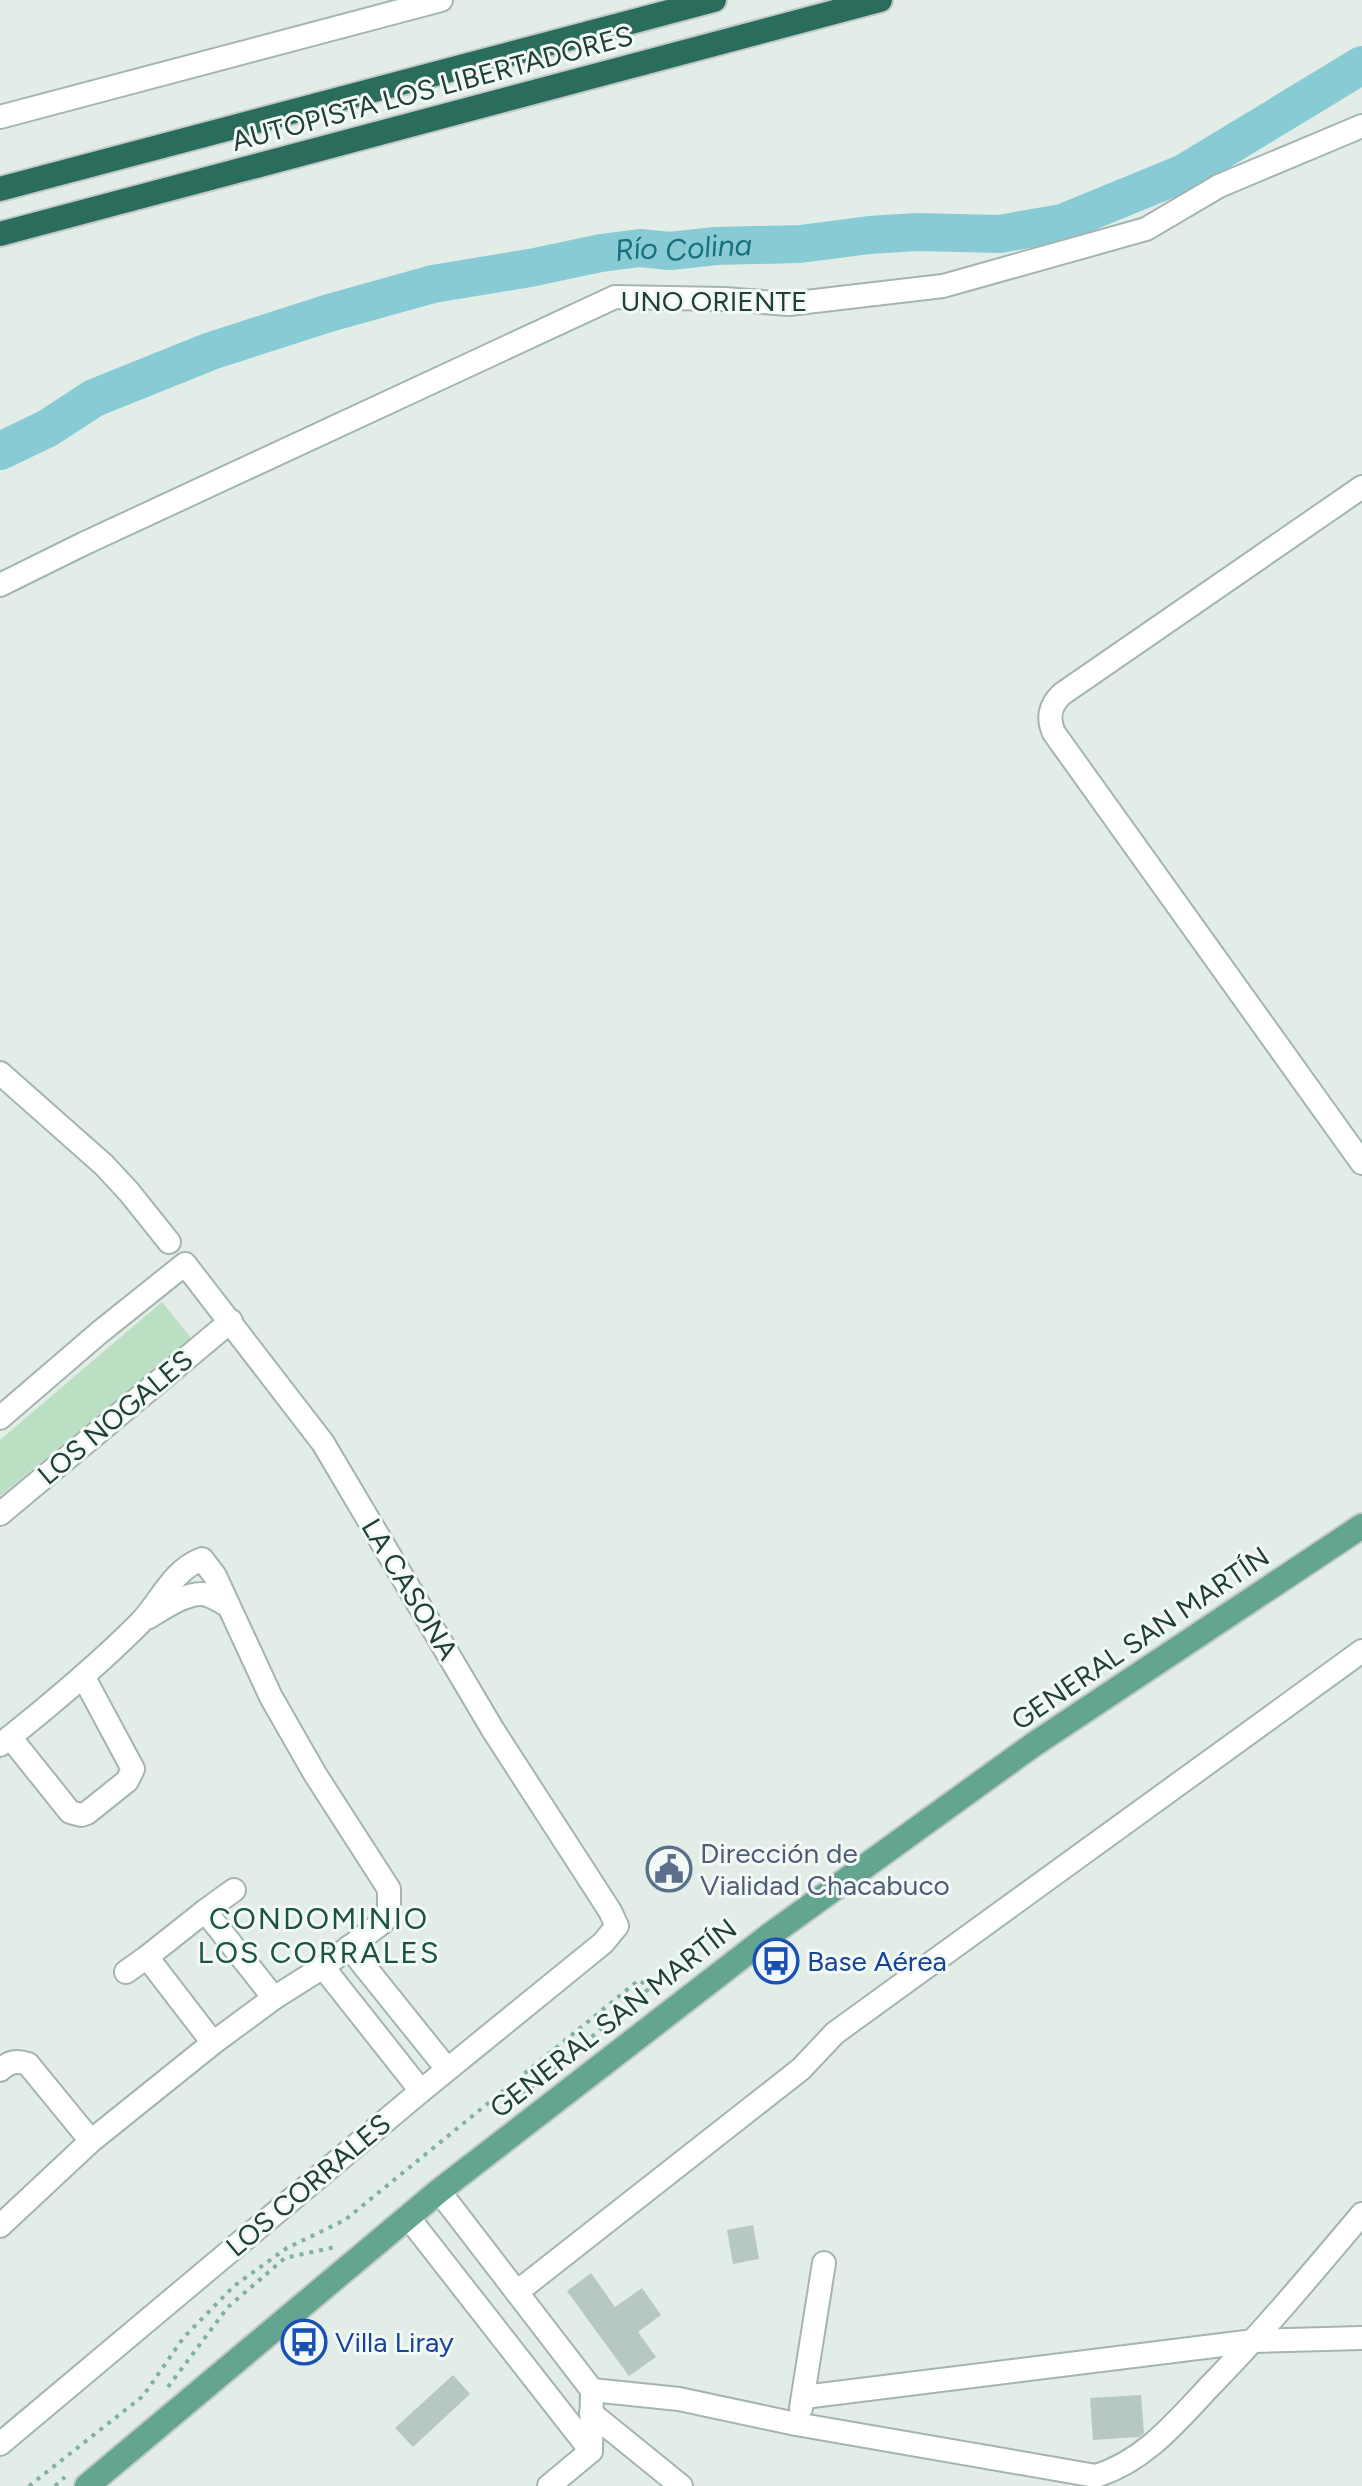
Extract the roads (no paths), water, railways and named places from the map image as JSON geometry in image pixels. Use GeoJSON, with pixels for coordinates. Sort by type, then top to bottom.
{"type":"FeatureCollection","features":[{"type":"Feature","properties":{"kind":"highway","name":"AUTOPISTA LOS LIBERTADORES"},"geometry":{"type":"LineString","coordinates":[[0,189],[714,0]]}},
{"type":"Feature","properties":{"kind":"highway","name":"AUTOPISTA LOS LIBERTADORES"},"geometry":{"type":"LineString","coordinates":[[0,234],[880,0]]}},
{"type":"Feature","properties":{"kind":"main road","name":"GENERAL SAN MARTÍN"},"geometry":{"type":"LineString","coordinates":[[77,2482],[439,2191],[864,1865],[1033,1745],[1362,1526]]}},
{"type":"Feature","properties":{"kind":"street"},"geometry":{"type":"LineString","coordinates":[[0,117],[441,0]]}},
{"type":"Feature","properties":{"kind":"street","name":"UNO ORIENTE"},"geometry":{"type":"LineString","coordinates":[[0,585],[615,297],[789,304],[943,286],[1146,229],[1219,186],[1362,126]]}},
{"type":"Feature","properties":{"kind":"street"},"geometry":{"type":"LineString","coordinates":[[1360,1158],[1054,733],[1050,720],[1052,706],[1062,694],[1362,487]]}},
{"type":"Feature","properties":{"kind":"street"},"geometry":{"type":"LineString","coordinates":[[0,1073],[104,1165],[169,1242]]}},
{"type":"Feature","properties":{"kind":"street","name":"LA CASONA"},"geometry":{"type":"LineString","coordinates":[[0,1418],[185,1264],[323,1443],[493,1730],[617,1926]]}},
{"type":"Feature","properties":{"kind":"street","name":"LOS NOGALES"},"geometry":{"type":"LineString","coordinates":[[0,1514],[231,1321]]}},
{"type":"Feature","properties":{"kind":"street"},"geometry":{"type":"LineString","coordinates":[[0,2225],[91,2141],[213,2043],[383,1922],[389,1909],[389,1889],[315,1774],[271,1697],[215,1576],[202,1559],[188,1564],[141,1622],[83,1676],[5,1741],[70,1812],[81,1815],[127,1781],[133,1769],[83,1676]]}},
{"type":"Feature","properties":{"kind":"street"},"geometry":{"type":"LineString","coordinates":[[141,1622],[191,1596],[205,1594],[227,1605]]}},
{"type":"Feature","properties":{"kind":"street"},"geometry":{"type":"LineString","coordinates":[[517,2292],[801,2069],[835,2033],[1362,1651]]}},
{"type":"Feature","properties":{"kind":"street"},"geometry":{"type":"LineString","coordinates":[[126,1972],[234,1890]]}},
{"type":"Feature","properties":{"kind":"street"},"geometry":{"type":"LineString","coordinates":[[205,1911],[274,1998]]}},
{"type":"Feature","properties":{"kind":"street","name":"LOS CORRALES"},"geometry":{"type":"LineString","coordinates":[[0,2444],[447,2069],[603,1943],[617,1926]]}},
{"type":"Feature","properties":{"kind":"street"},"geometry":{"type":"LineString","coordinates":[[349,1947],[447,2069]]}},
{"type":"Feature","properties":{"kind":"street"},"geometry":{"type":"LineString","coordinates":[[147,1957],[213,2043]]}},
{"type":"Feature","properties":{"kind":"street"},"geometry":{"type":"LineString","coordinates":[[323,1967],[421,2091]]}},
{"type":"Feature","properties":{"kind":"street"},"geometry":{"type":"LineString","coordinates":[[0,2070],[9,2063],[19,2061],[28,2064],[91,2141]]}},
{"type":"Feature","properties":{"kind":"street"},"geometry":{"type":"LineString","coordinates":[[439,2191],[592,2390],[591,2451]]}},
{"type":"Feature","properties":{"kind":"street"},"geometry":{"type":"LineString","coordinates":[[592,2390],[679,2399],[1083,2480],[1117,2469],[1156,2443],[1254,2341],[1362,2214]]}},
{"type":"Feature","properties":{"kind":"street"},"geometry":{"type":"LineString","coordinates":[[408,2217],[591,2451]]}},
{"type":"Feature","properties":{"kind":"street"},"geometry":{"type":"LineString","coordinates":[[796,2424],[804,2397],[824,2263]]}},
{"type":"Feature","properties":{"kind":"street"},"geometry":{"type":"LineString","coordinates":[[804,2397],[1254,2341],[1362,2338]]}},
{"type":"Feature","properties":{"kind":"street"},"geometry":{"type":"LineString","coordinates":[[591,2413],[681,2486]]}},
{"type":"Feature","properties":{"kind":"street"},"geometry":{"type":"LineString","coordinates":[[549,2486],[591,2451]]}},
{"type":"Feature","properties":{"kind":"waterway","name":"Río Colina"},"geometry":{"type":"LineString","coordinates":[[0,451],[48,428],[94,398],[211,351],[433,284],[640,248],[670,251],[716,246],[800,244],[917,232],[1000,234],[1062,223],[1184,173],[1362,65]]}},
{"type":"Feature","properties":{"kind":"place","name":"Dirección de Vialidad Chacabuco"},"geometry":{"type":"Point","coordinates":[669,1869]}},
{"type":"Feature","properties":{"kind":"place","name":"Base Aérea"},"geometry":{"type":"Point","coordinates":[776,1961]}},
{"type":"Feature","properties":{"kind":"place","name":"Villa Liray"},"geometry":{"type":"Point","coordinates":[304,2342]}},
{"type":"Feature","properties":{"kind":"district","name":"CONDOMINIO LOS CORRALES"},"geometry":{"type":"Point","coordinates":[319,1936]}}]}
